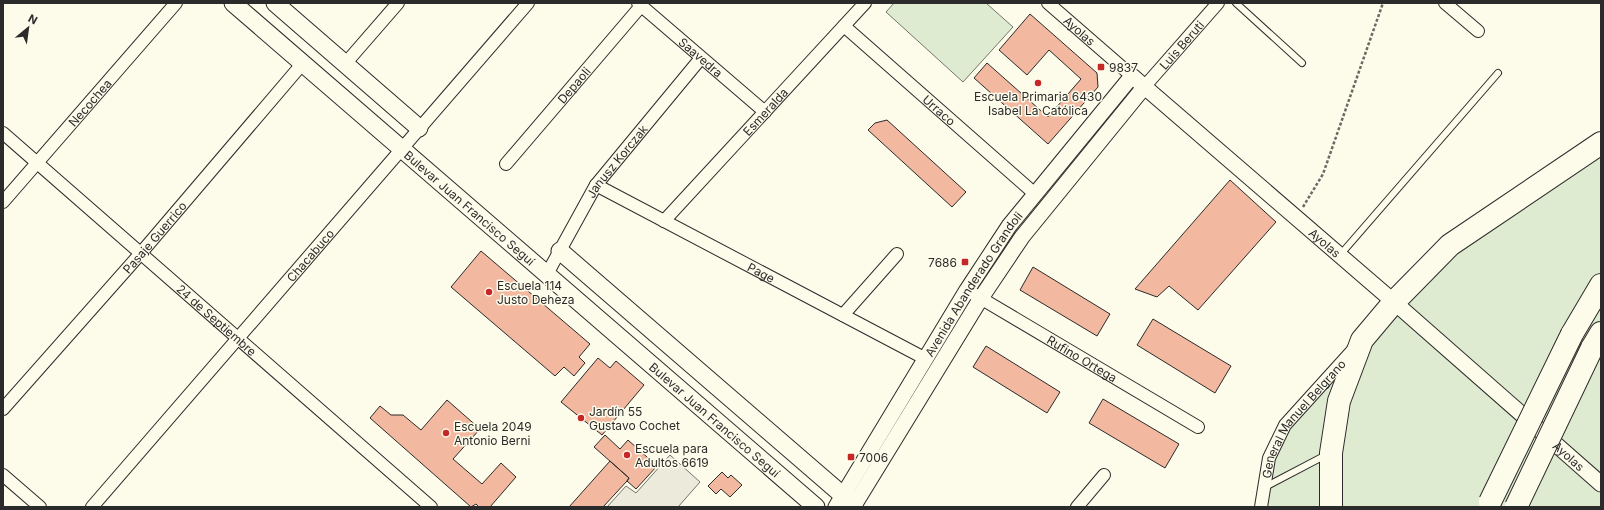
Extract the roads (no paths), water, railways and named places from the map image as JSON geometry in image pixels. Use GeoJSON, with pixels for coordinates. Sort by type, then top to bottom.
{"type":"FeatureCollection","features":[{"type":"Feature","properties":{"kind":"highway"},"geometry":{"type":"LineString","coordinates":[[1331,507],[1330,453],[1340,401],[1362,340],[1394,302],[1450,245],[1601,143]]}},
{"type":"Feature","properties":{"kind":"highway"},"geometry":{"type":"LineString","coordinates":[[1489,505],[1572,334],[1601,285]]}},
{"type":"Feature","properties":{"kind":"highway"},"geometry":{"type":"LineString","coordinates":[[1516,507],[1597,341]]}},
{"type":"Feature","properties":{"kind":"main road","name":"Bulevar Juan Francisco Seguí"},"geometry":{"type":"LineString","coordinates":[[233,3],[816,507]]}},
{"type":"Feature","properties":{"kind":"main road"},"geometry":{"type":"LineString","coordinates":[[275,3],[420,128]]}},
{"type":"Feature","properties":{"kind":"main road"},"geometry":{"type":"LineString","coordinates":[[560,250],[848,504]]}},
{"type":"Feature","properties":{"kind":"street","name":"Necochea"},"geometry":{"type":"LineString","coordinates":[[3,202],[176,3]]}},
{"type":"Feature","properties":{"kind":"street"},"geometry":{"type":"LineString","coordinates":[[345,64],[398,3]]}},
{"type":"Feature","properties":{"kind":"street","name":"Chacabuco"},"geometry":{"type":"LineString","coordinates":[[92,507],[528,3]]}},
{"type":"Feature","properties":{"kind":"street","name":"Esmeralda"},"geometry":{"type":"LineString","coordinates":[[664,221],[865,3]]}},
{"type":"Feature","properties":{"kind":"street","name":"Ayolas"},"geometry":{"type":"LineString","coordinates":[[1048,3],[1340,255],[1601,484]]}},
{"type":"Feature","properties":{"kind":"street","name":"Luis Beruti"},"geometry":{"type":"LineString","coordinates":[[1145,86],[1218,3]]}},
{"type":"Feature","properties":{"kind":"street"},"geometry":{"type":"LineString","coordinates":[[1445,3],[1478,31]]}},
{"type":"Feature","properties":{"kind":"street","name":"Saavedra"},"geometry":{"type":"LineString","coordinates":[[640,4],[765,112]]}},
{"type":"Feature","properties":{"kind":"street","name":"Depaoli"},"geometry":{"type":"LineString","coordinates":[[506,164],[640,4]]}},
{"type":"Feature","properties":{"kind":"street","name":"Urraco"},"geometry":{"type":"LineString","coordinates":[[844,26],[1035,194]]}},
{"type":"Feature","properties":{"kind":"street","name":"Janusz Korczak"},"geometry":{"type":"LineString","coordinates":[[547,274],[596,185],[701,58]]}},
{"type":"Feature","properties":{"kind":"street","name":"Pasaje Guerrico"},"geometry":{"type":"LineString","coordinates":[[3,409],[141,253],[303,63]]}},
{"type":"Feature","properties":{"kind":"street","name":"Avenida Abanderado Grandoli"},"geometry":{"type":"LineString","coordinates":[[848,504],[926,360],[967,290],[1009,226],[1132,76]]}},
{"type":"Feature","properties":{"kind":"street","name":"Avenida Abanderado Grandoli"},"geometry":{"type":"LineString","coordinates":[[848,504],[1022,237],[1145,86]]}},
{"type":"Feature","properties":{"kind":"street","name":"24 de Septiembre"},"geometry":{"type":"LineString","coordinates":[[3,133],[430,507]]}},
{"type":"Feature","properties":{"kind":"street","name":"Page"},"geometry":{"type":"LineString","coordinates":[[596,185],[926,360]]}},
{"type":"Feature","properties":{"kind":"street"},"geometry":{"type":"LineString","coordinates":[[843,315],[897,254]]}},
{"type":"Feature","properties":{"kind":"street","name":"Rufino Ortega"},"geometry":{"type":"LineString","coordinates":[[967,290],[1198,427]]}},
{"type":"Feature","properties":{"kind":"street","name":"General Manuel Belgrano"},"geometry":{"type":"LineString","coordinates":[[1261,507],[1269,458],[1285,425],[1362,340]]}},
{"type":"Feature","properties":{"kind":"street"},"geometry":{"type":"LineString","coordinates":[[1077,507],[1104,474]]}},
{"type":"Feature","properties":{"kind":"street"},"geometry":{"type":"LineString","coordinates":[[3,475],[40,507]]}},
{"type":"Feature","properties":{"kind":"lane"},"geometry":{"type":"LineString","coordinates":[[1236,3],[1302,63]]}},
{"type":"Feature","properties":{"kind":"lane"},"geometry":{"type":"LineString","coordinates":[[1340,255],[1498,73]]}},
{"type":"Feature","properties":{"kind":"lane"},"geometry":{"type":"LineString","coordinates":[[1263,488],[1330,453]]}},
{"type":"Feature","properties":{"kind":"place","name":"9837"},"geometry":{"type":"Point","coordinates":[1101,67]}},
{"type":"Feature","properties":{"kind":"place","name":"Escuela Primaria 6430 Isabel La Católica"},"geometry":{"type":"Point","coordinates":[1038,83]}},
{"type":"Feature","properties":{"kind":"place","name":"7686"},"geometry":{"type":"Point","coordinates":[965,262]}},
{"type":"Feature","properties":{"kind":"place","name":"Escuela 114 Justo Deheza"},"geometry":{"type":"Point","coordinates":[489,292]}},
{"type":"Feature","properties":{"kind":"place","name":"Jardín 55 Gustavo Cochet"},"geometry":{"type":"Point","coordinates":[581,418]}},
{"type":"Feature","properties":{"kind":"place","name":"Escuela 2049 Antonio Berni"},"geometry":{"type":"Point","coordinates":[446,433]}},
{"type":"Feature","properties":{"kind":"place","name":"Escuela para Adultos 6619"},"geometry":{"type":"Point","coordinates":[627,455]}},
{"type":"Feature","properties":{"kind":"place","name":"7006"},"geometry":{"type":"Point","coordinates":[851,457]}}]}
